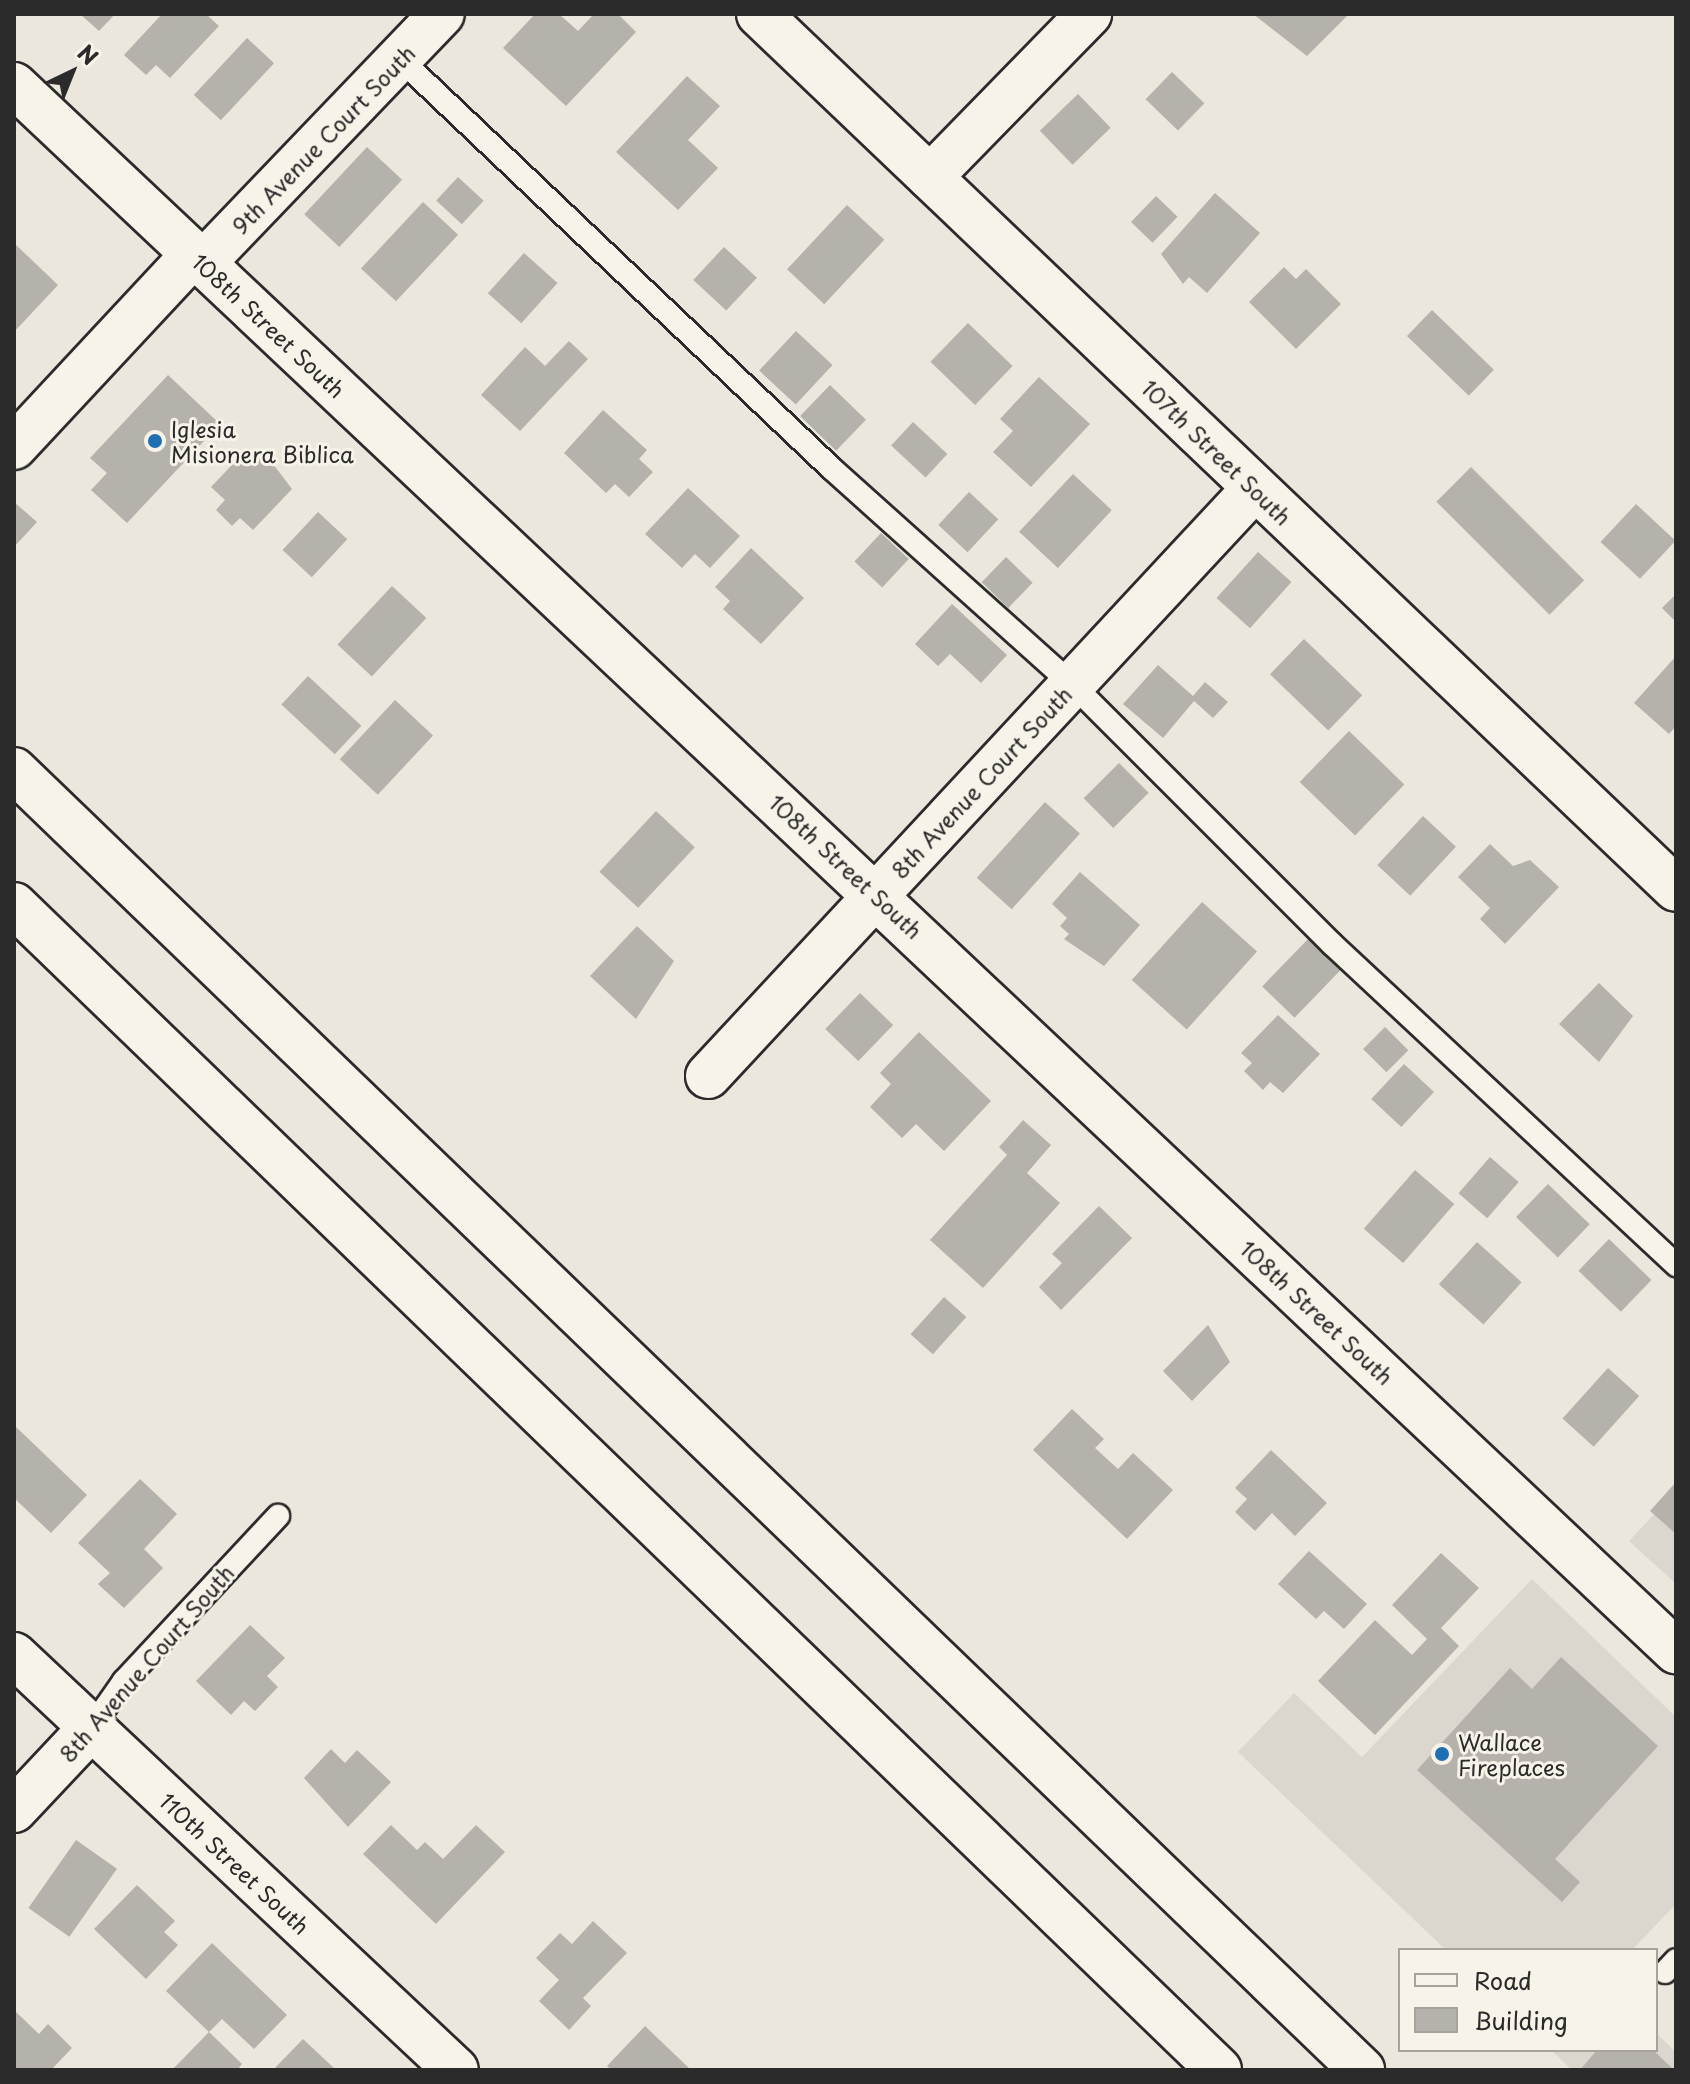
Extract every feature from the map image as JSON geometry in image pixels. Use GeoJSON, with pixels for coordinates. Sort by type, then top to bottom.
{"type":"FeatureCollection","features":[{"type":"Feature","properties":{"kind":"main road","name":"9th Avenue Court South"},"geometry":{"type":"LineString","coordinates":[[14,447],[442,14]]}},
{"type":"Feature","properties":{"kind":"main road","name":"107th Street South"},"geometry":{"type":"LineString","coordinates":[[759,14],[1676,889]]}},
{"type":"Feature","properties":{"kind":"main road"},"geometry":{"type":"LineString","coordinates":[[930,177],[1089,14]]}},
{"type":"Feature","properties":{"kind":"main road","name":"108th Street South"},"geometry":{"type":"LineString","coordinates":[[14,85],[1676,1651]]}},
{"type":"Feature","properties":{"kind":"main road","name":"8th Avenue Court South"},"geometry":{"type":"LineString","coordinates":[[708,1076],[1255,488]]}},
{"type":"Feature","properties":{"kind":"main road"},"geometry":{"type":"LineString","coordinates":[[14,770],[1362,2070]]}},
{"type":"Feature","properties":{"kind":"main road"},"geometry":{"type":"LineString","coordinates":[[14,905],[1219,2070]]}},
{"type":"Feature","properties":{"kind":"main road","name":"110th Street South"},"geometry":{"type":"LineString","coordinates":[[14,1655],[456,2070]]}},
{"type":"Feature","properties":{"kind":"main road","name":"8th Avenue Court South"},"geometry":{"type":"LineString","coordinates":[[14,1810],[91,1728]]}},
{"type":"Feature","properties":{"kind":"main road"},"geometry":{"type":"LineString","coordinates":[[1307,2016],[1371,2070]]}},
{"type":"Feature","properties":{"kind":"lane"},"geometry":{"type":"LineString","coordinates":[[399,58],[831,468],[1072,684],[1332,944],[1676,1265]]}},
{"type":"Feature","properties":{"kind":"lane","name":"8th Avenue Court South"},"geometry":{"type":"LineString","coordinates":[[91,1728],[124,1681],[278,1516]]}},
{"type":"Feature","properties":{"kind":"shaded area"},"geometry":{"type":"Polygon","coordinates":[[[1676,1491],[1676,1584],[1629,1541],[1676,1491]]]}},
{"type":"Feature","properties":{"kind":"shaded area"},"geometry":{"type":"Polygon","coordinates":[[[1532,1579],[1676,1717],[1676,1904],[1634,1948],[1444,1948],[1238,1752],[1294,1693],[1362,1757],[1532,1579]]]}},
{"type":"Feature","properties":{"kind":"shaded area"},"geometry":{"type":"Polygon","coordinates":[[[1658,2035],[1676,2052],[1676,2070],[1572,2070],[1553,2052],[1658,2052],[1658,2035]]]}},
{"type":"Feature","properties":{"kind":"building"},"geometry":{"type":"Polygon","coordinates":[[[80,14],[115,14],[99,31],[80,14]]]}},
{"type":"Feature","properties":{"kind":"building"},"geometry":{"type":"Polygon","coordinates":[[[162,14],[206,14],[219,26],[170,78],[156,65],[146,75],[124,55],[162,14]]]}},
{"type":"Feature","properties":{"kind":"building"},"geometry":{"type":"Polygon","coordinates":[[[535,14],[559,14],[578,31],[594,14],[618,14],[636,32],[566,106],[503,48],[535,14]]]}},
{"type":"Feature","properties":{"kind":"building"},"geometry":{"type":"Polygon","coordinates":[[[1253,14],[1349,14],[1307,56],[1253,14]]]}},
{"type":"Feature","properties":{"kind":"building"},"geometry":{"type":"Polygon","coordinates":[[[247,38],[274,63],[221,120],[194,95],[247,38]]]}},
{"type":"Feature","properties":{"kind":"building"},"geometry":{"type":"Polygon","coordinates":[[[1172,72],[1204,103],[1178,131],[1146,99],[1172,72]]]}},
{"type":"Feature","properties":{"kind":"building"},"geometry":{"type":"Polygon","coordinates":[[[687,76],[720,106],[688,140],[718,168],[678,210],[616,152],[687,76]]]}},
{"type":"Feature","properties":{"kind":"building"},"geometry":{"type":"Polygon","coordinates":[[[1078,94],[1111,128],[1073,165],[1040,131],[1078,94]]]}},
{"type":"Feature","properties":{"kind":"building"},"geometry":{"type":"Polygon","coordinates":[[[367,147],[402,180],[339,247],[304,214],[367,147]]]}},
{"type":"Feature","properties":{"kind":"building"},"geometry":{"type":"Polygon","coordinates":[[[458,177],[484,201],[462,224],[436,200],[458,177]]]}},
{"type":"Feature","properties":{"kind":"building"},"geometry":{"type":"Polygon","coordinates":[[[1215,193],[1260,233],[1207,293],[1189,277],[1183,284],[1161,254],[1215,193]]]}},
{"type":"Feature","properties":{"kind":"building"},"geometry":{"type":"Polygon","coordinates":[[[1156,196],[1178,217],[1153,243],[1131,222],[1156,196]]]}},
{"type":"Feature","properties":{"kind":"building"},"geometry":{"type":"Polygon","coordinates":[[[423,202],[458,235],[396,301],[361,269],[423,202]]]}},
{"type":"Feature","properties":{"kind":"building"},"geometry":{"type":"Polygon","coordinates":[[[847,205],[884,240],[824,304],[787,269],[847,205]]]}},
{"type":"Feature","properties":{"kind":"building"},"geometry":{"type":"Polygon","coordinates":[[[14,243],[58,285],[14,332],[14,243]]]}},
{"type":"Feature","properties":{"kind":"building"},"geometry":{"type":"Polygon","coordinates":[[[724,247],[757,278],[726,311],[693,280],[724,247]]]}},
{"type":"Feature","properties":{"kind":"building"},"geometry":{"type":"Polygon","coordinates":[[[524,253],[557,283],[521,323],[488,293],[524,253]]]}},
{"type":"Feature","properties":{"kind":"building"},"geometry":{"type":"Polygon","coordinates":[[[1284,267],[1296,279],[1306,269],[1341,304],[1296,349],[1249,302],[1284,267]]]}},
{"type":"Feature","properties":{"kind":"building"},"geometry":{"type":"Polygon","coordinates":[[[1432,310],[1494,370],[1469,396],[1407,336],[1432,310]]]}},
{"type":"Feature","properties":{"kind":"building"},"geometry":{"type":"Polygon","coordinates":[[[968,323],[1013,366],[975,405],[930,362],[968,323]]]}},
{"type":"Feature","properties":{"kind":"building"},"geometry":{"type":"Polygon","coordinates":[[[796,331],[833,365],[796,405],[759,370],[796,331]]]}},
{"type":"Feature","properties":{"kind":"building"},"geometry":{"type":"Polygon","coordinates":[[[569,341],[588,359],[520,431],[481,395],[525,347],[545,366],[569,341]]]}},
{"type":"Feature","properties":{"kind":"building","name":"Iglesia Misionera Biblica"},"geometry":{"type":"Polygon","coordinates":[[[168,375],[220,424],[127,523],[91,490],[107,473],[90,458],[168,375]]]}},
{"type":"Feature","properties":{"kind":"building"},"geometry":{"type":"Polygon","coordinates":[[[1039,377],[1090,424],[1031,487],[993,452],[1013,431],[1000,419],[1039,377]]]}},
{"type":"Feature","properties":{"kind":"building"},"geometry":{"type":"Polygon","coordinates":[[[830,385],[866,420],[836,451],[800,416],[830,385]]]}},
{"type":"Feature","properties":{"kind":"building"},"geometry":{"type":"Polygon","coordinates":[[[603,410],[647,450],[639,459],[653,472],[629,497],[615,484],[606,493],[564,453],[603,410]]]}},
{"type":"Feature","properties":{"kind":"building"},"geometry":{"type":"Polygon","coordinates":[[[913,422],[947,454],[926,477],[891,445],[913,422]]]}},
{"type":"Feature","properties":{"kind":"building"},"geometry":{"type":"Polygon","coordinates":[[[248,448],[262,461],[267,456],[292,489],[253,530],[240,518],[232,526],[216,510],[225,500],[211,487],[248,448]]]}},
{"type":"Feature","properties":{"kind":"building"},"geometry":{"type":"Polygon","coordinates":[[[1471,467],[1584,580],[1549,615],[1436,502],[1471,467]]]}},
{"type":"Feature","properties":{"kind":"building"},"geometry":{"type":"Polygon","coordinates":[[[1073,474],[1112,510],[1058,568],[1019,532],[1073,474]]]}},
{"type":"Feature","properties":{"kind":"building"},"geometry":{"type":"Polygon","coordinates":[[[688,488],[740,536],[710,568],[695,554],[682,568],[645,534],[688,488]]]}},
{"type":"Feature","properties":{"kind":"building"},"geometry":{"type":"Polygon","coordinates":[[[969,492],[998,519],[968,552],[938,525],[969,492]]]}},
{"type":"Feature","properties":{"kind":"building"},"geometry":{"type":"Polygon","coordinates":[[[14,502],[37,522],[14,547],[14,502]]]}},
{"type":"Feature","properties":{"kind":"building"},"geometry":{"type":"Polygon","coordinates":[[[1636,504],[1675,541],[1640,579],[1601,542],[1636,504]]]}},
{"type":"Feature","properties":{"kind":"building"},"geometry":{"type":"Polygon","coordinates":[[[318,512],[347,539],[312,577],[283,550],[318,512]]]}},
{"type":"Feature","properties":{"kind":"building"},"geometry":{"type":"Polygon","coordinates":[[[881,533],[909,559],[882,587],[854,562],[881,533]]]}},
{"type":"Feature","properties":{"kind":"building"},"geometry":{"type":"Polygon","coordinates":[[[751,548],[804,598],[761,644],[723,609],[730,601],[715,587],[751,548]]]}},
{"type":"Feature","properties":{"kind":"building"},"geometry":{"type":"Polygon","coordinates":[[[1258,552],[1291,582],[1250,628],[1217,598],[1258,552]]]}},
{"type":"Feature","properties":{"kind":"building"},"geometry":{"type":"Polygon","coordinates":[[[1006,557],[1033,583],[1008,608],[982,582],[1006,557]]]}},
{"type":"Feature","properties":{"kind":"building"},"geometry":{"type":"Polygon","coordinates":[[[392,586],[426,618],[372,677],[337,645],[392,586]]]}},
{"type":"Feature","properties":{"kind":"building"},"geometry":{"type":"Polygon","coordinates":[[[1676,594],[1676,622],[1662,608],[1676,594]]]}},
{"type":"Feature","properties":{"kind":"building"},"geometry":{"type":"Polygon","coordinates":[[[952,604],[1007,655],[981,683],[950,654],[938,666],[915,644],[952,604]]]}},
{"type":"Feature","properties":{"kind":"building"},"geometry":{"type":"Polygon","coordinates":[[[1304,639],[1362,695],[1328,731],[1270,674],[1304,639]]]}},
{"type":"Feature","properties":{"kind":"building"},"geometry":{"type":"Polygon","coordinates":[[[1676,656],[1676,726],[1669,734],[1634,703],[1676,656]]]}},
{"type":"Feature","properties":{"kind":"building"},"geometry":{"type":"Polygon","coordinates":[[[1158,665],[1193,696],[1205,682],[1228,702],[1213,718],[1194,701],[1163,738],[1123,704],[1158,665]]]}},
{"type":"Feature","properties":{"kind":"building"},"geometry":{"type":"Polygon","coordinates":[[[308,676],[361,726],[335,754],[281,705],[308,676]]]}},
{"type":"Feature","properties":{"kind":"building"},"geometry":{"type":"Polygon","coordinates":[[[395,700],[433,735],[378,795],[340,759],[395,700]]]}},
{"type":"Feature","properties":{"kind":"building"},"geometry":{"type":"Polygon","coordinates":[[[1349,731],[1404,784],[1355,836],[1300,782],[1349,731]]]}},
{"type":"Feature","properties":{"kind":"building"},"geometry":{"type":"Polygon","coordinates":[[[1119,763],[1149,793],[1113,828],[1084,798],[1119,763]]]}},
{"type":"Feature","properties":{"kind":"building"},"geometry":{"type":"Polygon","coordinates":[[[1045,802],[1080,833],[1012,909],[977,878],[1045,802]]]}},
{"type":"Feature","properties":{"kind":"building"},"geometry":{"type":"Polygon","coordinates":[[[656,811],[695,847],[638,908],[599,872],[656,811]]]}},
{"type":"Feature","properties":{"kind":"building"},"geometry":{"type":"Polygon","coordinates":[[[1423,816],[1456,847],[1410,896],[1377,865],[1423,816]]]}},
{"type":"Feature","properties":{"kind":"building"},"geometry":{"type":"Polygon","coordinates":[[[1490,844],[1513,866],[1530,860],[1559,887],[1505,944],[1480,919],[1490,908],[1458,877],[1490,844]]]}},
{"type":"Feature","properties":{"kind":"building"},"geometry":{"type":"Polygon","coordinates":[[[1080,872],[1140,925],[1104,966],[1064,939],[1069,934],[1060,926],[1067,918],[1052,904],[1080,872]]]}},
{"type":"Feature","properties":{"kind":"building"},"geometry":{"type":"Polygon","coordinates":[[[1202,902],[1257,952],[1187,1030],[1132,980],[1202,902]]]}},
{"type":"Feature","properties":{"kind":"building"},"geometry":{"type":"Polygon","coordinates":[[[637,926],[674,961],[636,1019],[590,976],[637,926]]]}},
{"type":"Feature","properties":{"kind":"building"},"geometry":{"type":"Polygon","coordinates":[[[1308,939],[1340,970],[1295,1018],[1262,986],[1308,939]]]}},
{"type":"Feature","properties":{"kind":"building"},"geometry":{"type":"Polygon","coordinates":[[[1599,983],[1633,1016],[1599,1062],[1559,1024],[1599,983]]]}},
{"type":"Feature","properties":{"kind":"building"},"geometry":{"type":"Polygon","coordinates":[[[860,993],[893,1025],[858,1061],[825,1029],[860,993]]]}},
{"type":"Feature","properties":{"kind":"building"},"geometry":{"type":"Polygon","coordinates":[[[1278,1015],[1320,1054],[1283,1093],[1270,1082],[1263,1090],[1244,1071],[1252,1063],[1241,1053],[1278,1015]]]}},
{"type":"Feature","properties":{"kind":"building"},"geometry":{"type":"Polygon","coordinates":[[[1385,1027],[1408,1050],[1386,1072],[1363,1049],[1385,1027]]]}},
{"type":"Feature","properties":{"kind":"building"},"geometry":{"type":"Polygon","coordinates":[[[919,1032],[991,1101],[944,1151],[916,1124],[902,1138],[870,1107],[891,1084],[880,1073],[919,1032]]]}},
{"type":"Feature","properties":{"kind":"building"},"geometry":{"type":"Polygon","coordinates":[[[1404,1064],[1434,1092],[1401,1127],[1371,1099],[1404,1064]]]}},
{"type":"Feature","properties":{"kind":"building"},"geometry":{"type":"Polygon","coordinates":[[[1023,1120],[1051,1145],[1027,1173],[1060,1203],[983,1288],[930,1240],[1007,1155],[999,1147],[1023,1120]]]}},
{"type":"Feature","properties":{"kind":"building"},"geometry":{"type":"Polygon","coordinates":[[[1490,1157],[1519,1182],[1487,1218],[1459,1193],[1490,1157]]]}},
{"type":"Feature","properties":{"kind":"building"},"geometry":{"type":"Polygon","coordinates":[[[1415,1170],[1454,1204],[1403,1263],[1364,1229],[1415,1170]]]}},
{"type":"Feature","properties":{"kind":"building"},"geometry":{"type":"Polygon","coordinates":[[[1548,1184],[1590,1224],[1558,1257],[1516,1217],[1548,1184]]]}},
{"type":"Feature","properties":{"kind":"building"},"geometry":{"type":"Polygon","coordinates":[[[1099,1206],[1132,1238],[1061,1310],[1039,1287],[1062,1263],[1052,1254],[1099,1206]]]}},
{"type":"Feature","properties":{"kind":"building"},"geometry":{"type":"Polygon","coordinates":[[[1609,1239],[1651,1280],[1621,1312],[1578,1271],[1609,1239]]]}},
{"type":"Feature","properties":{"kind":"building"},"geometry":{"type":"Polygon","coordinates":[[[1477,1242],[1522,1282],[1483,1325],[1439,1284],[1477,1242]]]}},
{"type":"Feature","properties":{"kind":"building"},"geometry":{"type":"Polygon","coordinates":[[[944,1297],[966,1317],[933,1354],[911,1334],[944,1297]]]}},
{"type":"Feature","properties":{"kind":"building"},"geometry":{"type":"Polygon","coordinates":[[[1208,1325],[1230,1362],[1192,1401],[1163,1371],[1208,1325]]]}},
{"type":"Feature","properties":{"kind":"building"},"geometry":{"type":"Polygon","coordinates":[[[1608,1368],[1639,1396],[1594,1447],[1562,1419],[1608,1368]]]}},
{"type":"Feature","properties":{"kind":"building"},"geometry":{"type":"Polygon","coordinates":[[[1072,1409],[1104,1439],[1095,1448],[1118,1469],[1133,1453],[1173,1490],[1127,1539],[1033,1450],[1072,1409]]]}},
{"type":"Feature","properties":{"kind":"building"},"geometry":{"type":"Polygon","coordinates":[[[14,1425],[87,1495],[51,1533],[14,1498],[14,1425]]]}},
{"type":"Feature","properties":{"kind":"building"},"geometry":{"type":"Polygon","coordinates":[[[1271,1450],[1327,1503],[1295,1536],[1272,1513],[1255,1531],[1235,1512],[1247,1499],[1235,1488],[1271,1450]]]}},
{"type":"Feature","properties":{"kind":"building"},"geometry":{"type":"Polygon","coordinates":[[[140,1479],[177,1514],[144,1549],[163,1568],[124,1608],[98,1584],[110,1573],[78,1543],[140,1479]]]}},
{"type":"Feature","properties":{"kind":"building"},"geometry":{"type":"Polygon","coordinates":[[[1676,1482],[1676,1534],[1650,1511],[1676,1482]]]}},
{"type":"Feature","properties":{"kind":"building"},"geometry":{"type":"Polygon","coordinates":[[[1309,1551],[1367,1604],[1344,1629],[1324,1611],[1316,1619],[1278,1584],[1309,1551]]]}},
{"type":"Feature","properties":{"kind":"building"},"geometry":{"type":"Polygon","coordinates":[[[1441,1553],[1479,1588],[1441,1628],[1459,1646],[1375,1735],[1318,1681],[1375,1620],[1412,1655],[1427,1639],[1392,1605],[1441,1553]]]}},
{"type":"Feature","properties":{"kind":"building"},"geometry":{"type":"Polygon","coordinates":[[[250,1625],[285,1658],[267,1676],[278,1687],[255,1711],[244,1701],[231,1715],[196,1681],[250,1625]]]}},
{"type":"Feature","properties":{"kind":"building"},"geometry":{"type":"Polygon","coordinates":[[[1561,1657],[1658,1746],[1555,1859],[1580,1882],[1562,1902],[1417,1770],[1510,1668],[1532,1689],[1561,1657]]]}},
{"type":"Feature","properties":{"kind":"building"},"geometry":{"type":"Polygon","coordinates":[[[331,1749],[345,1763],[357,1750],[391,1782],[348,1827],[304,1778],[331,1749]]]}},
{"type":"Feature","properties":{"kind":"building"},"geometry":{"type":"Polygon","coordinates":[[[391,1825],[417,1850],[425,1842],[443,1859],[476,1825],[505,1852],[436,1924],[363,1854],[391,1825]]]}},
{"type":"Feature","properties":{"kind":"building"},"geometry":{"type":"Polygon","coordinates":[[[76,1840],[117,1869],[69,1937],[28,1908],[76,1840]]]}},
{"type":"Feature","properties":{"kind":"building"},"geometry":{"type":"Polygon","coordinates":[[[137,1885],[175,1921],[164,1932],[178,1945],[146,1979],[94,1929],[137,1885]]]}},
{"type":"Feature","properties":{"kind":"building"},"geometry":{"type":"Polygon","coordinates":[[[593,1921],[627,1953],[583,1998],[591,2006],[569,2030],[539,2001],[559,1980],[536,1958],[560,1933],[572,1944],[593,1921]]]}},
{"type":"Feature","properties":{"kind":"building"},"geometry":{"type":"Polygon","coordinates":[[[212,1943],[287,2015],[254,2049],[222,2019],[209,2032],[166,1991],[212,1943]]]}},
{"type":"Feature","properties":{"kind":"building"},"geometry":{"type":"Polygon","coordinates":[[[14,2010],[39,2034],[48,2024],[72,2048],[51,2070],[14,2070],[14,2010]]]}},
{"type":"Feature","properties":{"kind":"building"},"geometry":{"type":"Polygon","coordinates":[[[645,2026],[691,2070],[612,2070],[607,2066],[645,2026]]]}},
{"type":"Feature","properties":{"kind":"building"},"geometry":{"type":"Polygon","coordinates":[[[209,2032],[242,2064],[237,2070],[172,2070],[209,2032]]]}},
{"type":"Feature","properties":{"kind":"building"},"geometry":{"type":"Polygon","coordinates":[[[303,2039],[336,2070],[273,2070],[303,2039]]]}},
{"type":"Feature","properties":{"kind":"building"},"geometry":{"type":"Polygon","coordinates":[[[1595,2052],[1655,2052],[1674,2070],[1580,2070],[1595,2052]]]}},
{"type":"Feature","properties":{"kind":"place","name":"Iglesia Misionera Biblica"},"geometry":{"type":"Point","coordinates":[155,441]}},
{"type":"Feature","properties":{"kind":"place","name":"Wallace Fireplaces"},"geometry":{"type":"Point","coordinates":[1442,1754]}}]}
